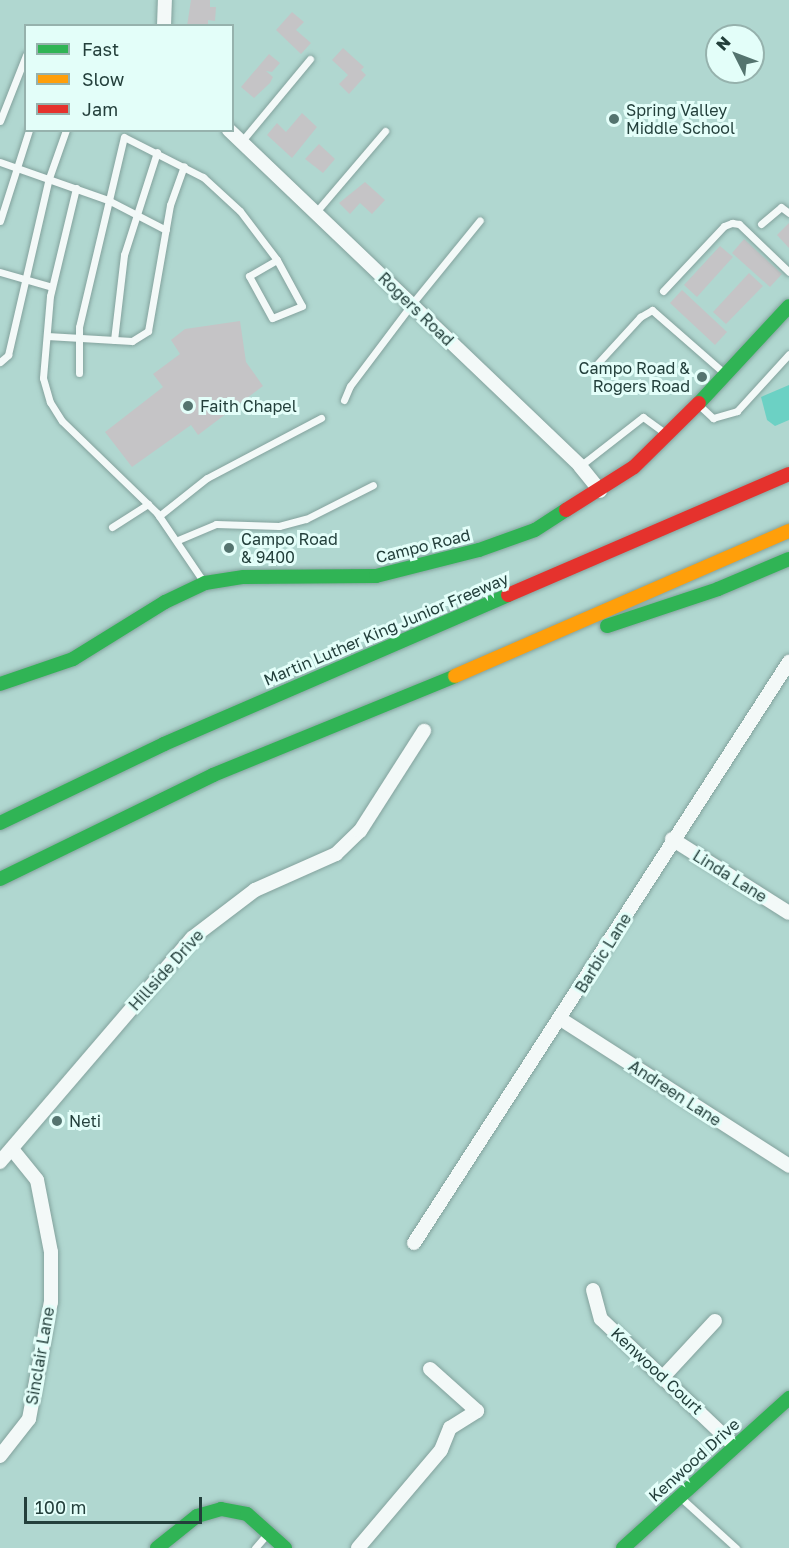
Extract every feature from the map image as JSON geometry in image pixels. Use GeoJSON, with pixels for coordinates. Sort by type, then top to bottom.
{"type":"FeatureCollection","features":[{"type":"Feature","properties":{"kind":"main road","name":"Campo Road"},"geometry":{"type":"LineString","coordinates":[[0,684],[73,659],[165,602],[204,583],[244,577],[376,576],[424,565],[522,536],[600,491],[668,436],[789,306]]}},
{"type":"Feature","properties":{"kind":"main road"},"geometry":{"type":"LineString","coordinates":[[712,507],[789,462]]}},
{"type":"Feature","properties":{"kind":"main road","name":"Martin Luther King Junior Freeway"},"geometry":{"type":"LineString","coordinates":[[0,823],[185,734],[789,474]]}},
{"type":"Feature","properties":{"kind":"main road"},"geometry":{"type":"LineString","coordinates":[[0,879],[213,775],[789,531]]}},
{"type":"Feature","properties":{"kind":"main road"},"geometry":{"type":"LineString","coordinates":[[452,675],[718,589],[789,559]]}},
{"type":"Feature","properties":{"kind":"main road","name":"Kenwood Drive"},"geometry":{"type":"LineString","coordinates":[[623,1548],[734,1445],[789,1398]]}},
{"type":"Feature","properties":{"kind":"main road"},"geometry":{"type":"LineString","coordinates":[[157,1548],[189,1521],[213,1510],[247,1514],[285,1548]]}},
{"type":"Feature","properties":{"kind":"street"},"geometry":{"type":"LineString","coordinates":[[164,24],[165,0]]}},
{"type":"Feature","properties":{"kind":"street","name":"Rogers Road"},"geometry":{"type":"LineString","coordinates":[[231,132],[580,466],[600,491]]}},
{"type":"Feature","properties":{"kind":"street","name":"Barbic Lane"},"geometry":{"type":"LineString","coordinates":[[414,1243],[562,1020],[672,839],[785,680],[789,662]]}},
{"type":"Feature","properties":{"kind":"street","name":"Hillside Drive"},"geometry":{"type":"LineString","coordinates":[[0,1162],[192,939],[255,890],[336,854],[360,831],[424,731]]}},
{"type":"Feature","properties":{"kind":"street","name":"Linda Lane"},"geometry":{"type":"LineString","coordinates":[[672,839],[789,913]]}},
{"type":"Feature","properties":{"kind":"street","name":"Andreen Lane"},"geometry":{"type":"LineString","coordinates":[[562,1020],[789,1166]]}},
{"type":"Feature","properties":{"kind":"street","name":"Sinclair Lane"},"geometry":{"type":"LineString","coordinates":[[0,1456],[29,1419],[51,1302],[51,1252],[37,1180],[12,1149]]}},
{"type":"Feature","properties":{"kind":"street","name":"Kenwood Court"},"geometry":{"type":"LineString","coordinates":[[593,1290],[601,1318],[734,1445]]}},
{"type":"Feature","properties":{"kind":"street"},"geometry":{"type":"LineString","coordinates":[[664,1376],[715,1321]]}},
{"type":"Feature","properties":{"kind":"street"},"geometry":{"type":"LineString","coordinates":[[358,1548],[441,1450],[450,1428],[477,1411],[430,1369]]}},
{"type":"Feature","properties":{"kind":"lane"},"geometry":{"type":"LineString","coordinates":[[241,142],[310,59]]}},
{"type":"Feature","properties":{"kind":"lane"},"geometry":{"type":"LineString","coordinates":[[0,121],[24,60]]}},
{"type":"Feature","properties":{"kind":"lane"},"geometry":{"type":"LineString","coordinates":[[315,213],[385,131]]}},
{"type":"Feature","properties":{"kind":"lane"},"geometry":{"type":"LineString","coordinates":[[0,221],[28,132]]}},
{"type":"Feature","properties":{"kind":"lane"},"geometry":{"type":"LineString","coordinates":[[0,362],[8,355],[49,178],[65,132]]}},
{"type":"Feature","properties":{"kind":"lane"},"geometry":{"type":"LineString","coordinates":[[80,373],[80,338],[108,201],[124,137],[158,152],[203,177],[240,211],[278,260],[302,306],[272,318],[249,276],[278,260]]}},
{"type":"Feature","properties":{"kind":"lane"},"geometry":{"type":"LineString","coordinates":[[114,340],[124,255],[135,214],[158,152]]}},
{"type":"Feature","properties":{"kind":"lane"},"geometry":{"type":"LineString","coordinates":[[0,162],[108,201],[166,230]]}},
{"type":"Feature","properties":{"kind":"lane"},"geometry":{"type":"LineString","coordinates":[[46,336],[132,340],[148,331],[170,205],[184,166]]}},
{"type":"Feature","properties":{"kind":"lane"},"geometry":{"type":"LineString","coordinates":[[76,188],[52,287],[46,336],[43,378],[50,402],[62,420],[159,516],[178,540],[204,583]]}},
{"type":"Feature","properties":{"kind":"lane"},"geometry":{"type":"LineString","coordinates":[[761,224],[781,207],[789,213]]}},
{"type":"Feature","properties":{"kind":"lane"},"geometry":{"type":"LineString","coordinates":[[344,400],[350,386],[411,305],[480,220]]}},
{"type":"Feature","properties":{"kind":"lane"},"geometry":{"type":"LineString","coordinates":[[663,291],[724,226],[732,223],[739,224],[789,272]]}},
{"type":"Feature","properties":{"kind":"lane"},"geometry":{"type":"LineString","coordinates":[[0,272],[52,287]]}},
{"type":"Feature","properties":{"kind":"lane"},"geometry":{"type":"LineString","coordinates":[[597,364],[640,317],[652,310],[726,375]]}},
{"type":"Feature","properties":{"kind":"lane"},"geometry":{"type":"LineString","coordinates":[[698,404],[713,418],[737,411],[789,354]]}},
{"type":"Feature","properties":{"kind":"lane"},"geometry":{"type":"LineString","coordinates":[[580,466],[643,417],[668,436]]}},
{"type":"Feature","properties":{"kind":"lane"},"geometry":{"type":"LineString","coordinates":[[159,516],[207,478],[321,418]]}},
{"type":"Feature","properties":{"kind":"lane"},"geometry":{"type":"LineString","coordinates":[[178,540],[216,524],[279,526],[306,519],[373,485]]}},
{"type":"Feature","properties":{"kind":"lane"},"geometry":{"type":"LineString","coordinates":[[112,527],[148,504]]}},
{"type":"Feature","properties":{"kind":"lane"},"geometry":{"type":"LineString","coordinates":[[678,1496],[736,1548]]}},
{"type":"Feature","properties":{"kind":"lane"},"geometry":{"type":"LineString","coordinates":[[255,1548],[268,1533]]}},
{"type":"Feature","properties":{"kind":"shaded area"},"geometry":{"type":"Polygon","coordinates":[[[789,385],[789,420],[775,426],[767,420],[761,397],[789,385]]]}},
{"type":"Feature","properties":{"kind":"building"},"geometry":{"type":"Polygon","coordinates":[[[191,0],[210,0],[210,7],[216,7],[215,21],[208,20],[208,24],[187,24],[191,0]]]}},
{"type":"Feature","properties":{"kind":"building"},"geometry":{"type":"Polygon","coordinates":[[[292,12],[304,22],[296,30],[311,43],[301,54],[276,30],[292,12]]]}},
{"type":"Feature","properties":{"kind":"building"},"geometry":{"type":"Polygon","coordinates":[[[343,48],[364,67],[361,70],[366,75],[349,94],[339,84],[348,75],[332,60],[343,48]]]}},
{"type":"Feature","properties":{"kind":"building"},"geometry":{"type":"Polygon","coordinates":[[[269,54],[280,63],[272,72],[266,71],[273,77],[270,83],[254,98],[241,87],[269,54]]]}},
{"type":"Feature","properties":{"kind":"building"},"geometry":{"type":"Polygon","coordinates":[[[302,113],[317,127],[292,158],[267,135],[277,123],[286,132],[302,113]]]}},
{"type":"Feature","properties":{"kind":"building"},"geometry":{"type":"Polygon","coordinates":[[[319,144],[335,159],[323,173],[305,159],[319,144]]]}},
{"type":"Feature","properties":{"kind":"building"},"geometry":{"type":"Polygon","coordinates":[[[365,182],[385,200],[372,214],[360,203],[350,214],[339,203],[365,182]]]}},
{"type":"Feature","properties":{"kind":"building"},"geometry":{"type":"Polygon","coordinates":[[[789,223],[789,248],[777,235],[789,223]]]}},
{"type":"Feature","properties":{"kind":"building"},"geometry":{"type":"Polygon","coordinates":[[[744,239],[782,274],[770,287],[732,253],[744,239]]]}},
{"type":"Feature","properties":{"kind":"building"},"geometry":{"type":"Polygon","coordinates":[[[720,246],[733,257],[697,297],[684,285],[720,246]]]}},
{"type":"Feature","properties":{"kind":"building"},"geometry":{"type":"Polygon","coordinates":[[[749,273],[763,286],[726,324],[713,312],[749,273]]]}},
{"type":"Feature","properties":{"kind":"building"},"geometry":{"type":"Polygon","coordinates":[[[682,290],[727,332],[715,345],[670,303],[682,290]]]}},
{"type":"Feature","properties":{"kind":"building","name":"Faith Chapel"},"geometry":{"type":"Polygon","coordinates":[[[240,321],[246,362],[263,386],[198,435],[191,425],[132,467],[105,432],[163,387],[153,374],[180,354],[171,340],[185,329],[240,321]]]}},
{"type":"Feature","properties":{"kind":"traffic: fast"},"geometry":{"type":"LineString","coordinates":[[699,403],[789,306]]}},
{"type":"Feature","properties":{"kind":"traffic: fast"},"geometry":{"type":"LineString","coordinates":[[0,684],[73,659],[165,602],[205,583],[244,577],[376,576],[479,550],[535,530],[566,510]]}},
{"type":"Feature","properties":{"kind":"traffic: fast"},"geometry":{"type":"LineString","coordinates":[[607,626],[718,589],[789,559]]}},
{"type":"Feature","properties":{"kind":"traffic: fast"},"geometry":{"type":"LineString","coordinates":[[0,823],[164,744],[508,595]]}},
{"type":"Feature","properties":{"kind":"traffic: fast"},"geometry":{"type":"LineString","coordinates":[[0,879],[213,775],[455,676]]}},
{"type":"Feature","properties":{"kind":"traffic: fast"},"geometry":{"type":"LineString","coordinates":[[623,1548],[789,1398]]}},
{"type":"Feature","properties":{"kind":"traffic: fast"},"geometry":{"type":"LineString","coordinates":[[157,1548],[197,1516],[221,1509],[247,1514],[285,1548]]}},
{"type":"Feature","properties":{"kind":"traffic: slow"},"geometry":{"type":"LineString","coordinates":[[455,676],[789,531]]}},
{"type":"Feature","properties":{"kind":"traffic: jam"},"geometry":{"type":"LineString","coordinates":[[566,510],[634,467],[699,403]]}},
{"type":"Feature","properties":{"kind":"traffic: jam"},"geometry":{"type":"LineString","coordinates":[[508,595],[789,474]]}},
{"type":"Feature","properties":{"kind":"place","name":"Spring Valley Middle School"},"geometry":{"type":"Point","coordinates":[614,119]}},
{"type":"Feature","properties":{"kind":"place","name":"Campo Road & Rogers Road"},"geometry":{"type":"Point","coordinates":[702,377]}},
{"type":"Feature","properties":{"kind":"place","name":"Faith Chapel"},"geometry":{"type":"Point","coordinates":[188,406]}},
{"type":"Feature","properties":{"kind":"place","name":"Campo Road & 9400"},"geometry":{"type":"Point","coordinates":[229,548]}},
{"type":"Feature","properties":{"kind":"place","name":"Neti"},"geometry":{"type":"Point","coordinates":[57,1121]}}]}
